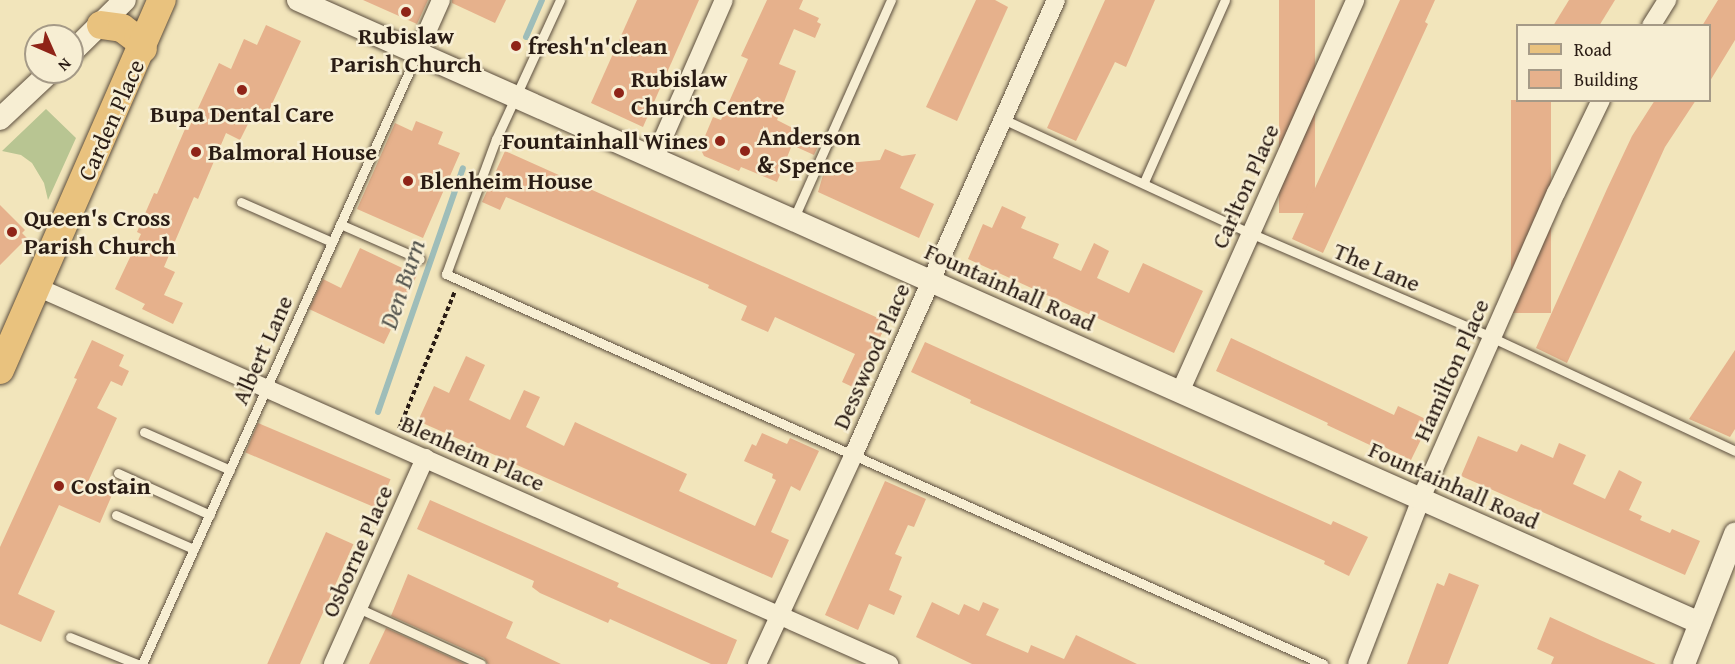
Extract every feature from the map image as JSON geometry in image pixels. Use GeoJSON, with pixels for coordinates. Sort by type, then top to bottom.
{"type":"FeatureCollection","features":[{"type":"Feature","properties":{"kind":"main road","name":"Carden Place"},"geometry":{"type":"LineString","coordinates":[[0,370],[143,49],[162,0]]}},
{"type":"Feature","properties":{"kind":"main road"},"geometry":{"type":"LineString","coordinates":[[101,25],[122,28],[138,40],[143,49]]}},
{"type":"Feature","properties":{"kind":"street"},"geometry":{"type":"LineString","coordinates":[[84,41],[125,0]]}},
{"type":"Feature","properties":{"kind":"street","name":"Fountainhall Road"},"geometry":{"type":"LineString","coordinates":[[298,0],[1700,624]]}},
{"type":"Feature","properties":{"kind":"street"},"geometry":{"type":"LineString","coordinates":[[418,52],[441,0]]}},
{"type":"Feature","properties":{"kind":"street"},"geometry":{"type":"LineString","coordinates":[[655,157],[724,0]]}},
{"type":"Feature","properties":{"kind":"street","name":"Desswood Place"},"geometry":{"type":"LineString","coordinates":[[757,664],[853,456],[1056,0]]}},
{"type":"Feature","properties":{"kind":"street","name":"Carlton Place"},"geometry":{"type":"LineString","coordinates":[[1180,392],[1355,0]]}},
{"type":"Feature","properties":{"kind":"street"},"geometry":{"type":"LineString","coordinates":[[1652,24],[1667,0]]}},
{"type":"Feature","properties":{"kind":"street"},"geometry":{"type":"LineString","coordinates":[[0,119],[37,84]]}},
{"type":"Feature","properties":{"kind":"street","name":"Hamilton Place"},"geometry":{"type":"LineString","coordinates":[[1356,664],[1420,499],[1556,193],[1600,102]]}},
{"type":"Feature","properties":{"kind":"street","name":"Blenheim Place"},"geometry":{"type":"LineString","coordinates":[[37,287],[889,664]]}},
{"type":"Feature","properties":{"kind":"street","name":"Osborne Place"},"geometry":{"type":"LineString","coordinates":[[333,664],[425,458]]}},
{"type":"Feature","properties":{"kind":"street"},"geometry":{"type":"LineString","coordinates":[[1684,664],[1735,534]]}},
{"type":"Feature","properties":{"kind":"lane"},"geometry":{"type":"LineString","coordinates":[[560,0],[496,139],[446,274],[1323,664]]}},
{"type":"Feature","properties":{"kind":"lane"},"geometry":{"type":"LineString","coordinates":[[793,220],[891,0]]}},
{"type":"Feature","properties":{"kind":"lane"},"geometry":{"type":"LineString","coordinates":[[1144,182],[1225,0]]}},
{"type":"Feature","properties":{"kind":"lane","name":"Albert Lane"},"geometry":{"type":"LineString","coordinates":[[142,664],[418,52]]}},
{"type":"Feature","properties":{"kind":"lane","name":"The Lane"},"geometry":{"type":"LineString","coordinates":[[1003,119],[1144,182],[1250,233],[1491,337],[1735,451]]}},
{"type":"Feature","properties":{"kind":"lane"},"geometry":{"type":"LineString","coordinates":[[241,202],[332,242]]}},
{"type":"Feature","properties":{"kind":"lane"},"geometry":{"type":"LineString","coordinates":[[340,224],[420,259]]}},
{"type":"Feature","properties":{"kind":"lane"},"geometry":{"type":"LineString","coordinates":[[144,432],[230,470]]}},
{"type":"Feature","properties":{"kind":"lane"},"geometry":{"type":"LineString","coordinates":[[118,473],[210,515]]}},
{"type":"Feature","properties":{"kind":"lane"},"geometry":{"type":"LineString","coordinates":[[116,515],[194,549]]}},
{"type":"Feature","properties":{"kind":"lane"},"geometry":{"type":"LineString","coordinates":[[358,608],[481,664]]}},
{"type":"Feature","properties":{"kind":"lane"},"geometry":{"type":"LineString","coordinates":[[70,637],[137,664]]}},
{"type":"Feature","properties":{"kind":"lane"},"geometry":{"type":"LineString","coordinates":[[455,664],[459,654]]}},
{"type":"Feature","properties":{"kind":"path"},"geometry":{"type":"LineString","coordinates":[[393,444],[460,280]]}},
{"type":"Feature","properties":{"kind":"green space"},"geometry":{"type":"Polygon","coordinates":[[[46,109],[76,138],[48,200],[44,183],[32,163],[21,155],[2,151],[46,109]]]}},
{"type":"Feature","properties":{"kind":"building","name":"Rubislaw Parish Church"},"geometry":{"type":"Polygon","coordinates":[[[363,0],[428,0],[417,24],[363,0]]]}},
{"type":"Feature","properties":{"kind":"building"},"geometry":{"type":"Polygon","coordinates":[[[452,0],[506,0],[495,23],[452,3],[452,0]]]}},
{"type":"Feature","properties":{"kind":"building"},"geometry":{"type":"Polygon","coordinates":[[[637,0],[699,0],[643,127],[591,103],[637,0]]]}},
{"type":"Feature","properties":{"kind":"building"},"geometry":{"type":"Polygon","coordinates":[[[767,0],[803,0],[799,9],[819,18],[817,22],[821,24],[815,38],[794,29],[779,64],[796,71],[777,120],[820,142],[814,155],[792,145],[777,182],[741,167],[739,171],[704,156],[700,148],[713,117],[721,120],[748,59],[741,56],[767,0]]]}},
{"type":"Feature","properties":{"kind":"building"},"geometry":{"type":"Polygon","coordinates":[[[976,0],[995,0],[1008,7],[957,121],[926,107],[976,0]]]}},
{"type":"Feature","properties":{"kind":"building"},"geometry":{"type":"Polygon","coordinates":[[[1105,0],[1155,0],[1126,67],[1115,62],[1076,141],[1047,128],[1105,0]]]}},
{"type":"Feature","properties":{"kind":"building"},"geometry":{"type":"Polygon","coordinates":[[[1279,0],[1315,0],[1315,213],[1279,213],[1279,0]]]}},
{"type":"Feature","properties":{"kind":"building"},"geometry":{"type":"Polygon","coordinates":[[[1400,0],[1435,0],[1425,22],[1428,24],[1323,253],[1292,239],[1400,0]]]}},
{"type":"Feature","properties":{"kind":"building"},"geometry":{"type":"Polygon","coordinates":[[[1569,0],[1615,0],[1600,24],[1554,24],[1569,0]]]}},
{"type":"Feature","properties":{"kind":"building"},"geometry":{"type":"Polygon","coordinates":[[[1718,0],[1735,0],[1735,40],[1711,79],[1711,24],[1703,24],[1718,0]]]}},
{"type":"Feature","properties":{"kind":"building"},"geometry":{"type":"Polygon","coordinates":[[[266,25],[301,41],[266,117],[254,112],[240,140],[226,133],[198,199],[194,197],[164,267],[175,272],[164,295],[183,303],[173,324],[142,309],[145,304],[115,289],[141,234],[137,232],[154,193],[157,194],[185,129],[188,130],[219,63],[231,69],[244,39],[257,45],[266,25]]]}},
{"type":"Feature","properties":{"kind":"building"},"geometry":{"type":"Polygon","coordinates":[[[1511,100],[1551,102],[1551,313],[1511,313],[1511,100]]]}},
{"type":"Feature","properties":{"kind":"building"},"geometry":{"type":"Polygon","coordinates":[[[1654,102],[1695,102],[1665,147],[1567,363],[1536,348],[1632,136],[1654,102]]]}},
{"type":"Feature","properties":{"kind":"building","name":"Blenheim House"},"geometry":{"type":"Polygon","coordinates":[[[416,121],[443,132],[438,144],[460,153],[423,238],[357,209],[395,123],[412,131],[416,121]]]}},
{"type":"Feature","properties":{"kind":"building"},"geometry":{"type":"Polygon","coordinates":[[[885,149],[902,156],[916,154],[900,188],[934,204],[919,238],[818,192],[826,165],[880,160],[885,149]]]}},
{"type":"Feature","properties":{"kind":"building"},"geometry":{"type":"Polygon","coordinates":[[[505,151],[887,322],[857,389],[842,382],[855,354],[775,317],[768,332],[741,320],[747,306],[708,288],[709,285],[506,197],[500,210],[482,202],[505,151]]]}},
{"type":"Feature","properties":{"kind":"building","name":"Queen's Cross Parish Church"},"geometry":{"type":"Polygon","coordinates":[[[0,205],[25,230],[22,233],[27,238],[0,265],[0,205]]]}},
{"type":"Feature","properties":{"kind":"building"},"geometry":{"type":"Polygon","coordinates":[[[1002,206],[1026,217],[1021,228],[1059,244],[1053,258],[1081,271],[1094,243],[1109,251],[1097,278],[1129,293],[1143,263],[1203,291],[1174,353],[968,259],[983,224],[992,228],[1002,206]]]}},
{"type":"Feature","properties":{"kind":"building"},"geometry":{"type":"Polygon","coordinates":[[[360,248],[417,275],[384,344],[309,309],[323,279],[341,288],[360,248]]]}},
{"type":"Feature","properties":{"kind":"building"},"geometry":{"type":"Polygon","coordinates":[[[1231,338],[1394,415],[1398,406],[1430,421],[1411,460],[1374,442],[1372,446],[1216,371],[1231,338]]]}},
{"type":"Feature","properties":{"kind":"building"},"geometry":{"type":"Polygon","coordinates":[[[92,340],[124,355],[119,366],[129,371],[122,386],[111,381],[97,408],[117,418],[87,484],[112,495],[100,523],[59,505],[18,594],[55,611],[41,642],[0,624],[0,547],[77,379],[74,378],[92,340]]]}},
{"type":"Feature","properties":{"kind":"building"},"geometry":{"type":"Polygon","coordinates":[[[925,342],[1331,525],[1333,521],[1368,537],[1349,576],[1324,564],[1325,561],[970,403],[971,400],[911,372],[925,342]]]}},
{"type":"Feature","properties":{"kind":"building"},"geometry":{"type":"Polygon","coordinates":[[[1735,350],[1735,429],[1730,437],[1689,419],[1735,350]]]}},
{"type":"Feature","properties":{"kind":"building"},"geometry":{"type":"Polygon","coordinates":[[[466,356],[485,365],[469,400],[510,420],[524,390],[540,397],[526,427],[564,446],[575,422],[687,474],[679,491],[755,526],[776,480],[772,478],[773,474],[744,461],[752,444],[756,446],[762,433],[787,444],[790,438],[819,451],[800,491],[791,486],[771,532],[789,540],[772,578],[418,421],[434,386],[449,393],[466,356]]]}},
{"type":"Feature","properties":{"kind":"building"},"geometry":{"type":"Polygon","coordinates":[[[258,423],[391,479],[378,509],[245,452],[258,423]]]}},
{"type":"Feature","properties":{"kind":"building"},"geometry":{"type":"Polygon","coordinates":[[[1478,436],[1517,452],[1521,444],[1553,458],[1559,443],[1586,455],[1573,484],[1605,499],[1619,470],[1642,482],[1629,510],[1642,516],[1640,520],[1670,533],[1672,529],[1700,541],[1685,575],[1461,476],[1478,436]]]}},
{"type":"Feature","properties":{"kind":"building"},"geometry":{"type":"Polygon","coordinates":[[[885,481],[926,499],[914,527],[908,525],[895,554],[902,557],[889,590],[902,596],[894,615],[869,604],[858,630],[825,615],[885,481]]]}},
{"type":"Feature","properties":{"kind":"building"},"geometry":{"type":"Polygon","coordinates":[[[430,500],[619,583],[617,587],[737,640],[727,664],[711,664],[610,619],[608,623],[540,593],[532,587],[534,581],[417,529],[430,500]]]}},
{"type":"Feature","properties":{"kind":"building"},"geometry":{"type":"Polygon","coordinates":[[[326,532],[353,544],[300,664],[267,664],[326,532]]]}},
{"type":"Feature","properties":{"kind":"building"},"geometry":{"type":"Polygon","coordinates":[[[1449,573],[1479,585],[1448,664],[1407,664],[1437,583],[1444,586],[1449,573]]]}},
{"type":"Feature","properties":{"kind":"building"},"geometry":{"type":"Polygon","coordinates":[[[408,574],[513,622],[506,638],[561,664],[488,664],[484,658],[391,616],[408,574]]]}},
{"type":"Feature","properties":{"kind":"building"},"geometry":{"type":"Polygon","coordinates":[[[932,602],[959,615],[964,604],[979,611],[983,602],[999,609],[986,635],[1028,653],[1031,645],[1064,659],[1076,635],[1137,664],[972,664],[916,637],[932,602]]]}},
{"type":"Feature","properties":{"kind":"building"},"geometry":{"type":"Polygon","coordinates":[[[1550,617],[1656,664],[1551,664],[1554,657],[1537,649],[1550,617]]]}},
{"type":"Feature","properties":{"kind":"building"},"geometry":{"type":"Polygon","coordinates":[[[386,628],[465,664],[369,664],[386,628]]]}},
{"type":"Feature","properties":{"kind":"waterway","name":"Den Burn"},"geometry":{"type":"LineString","coordinates":[[526,37],[542,0]]}},
{"type":"Feature","properties":{"kind":"waterway","name":"Den Burn"},"geometry":{"type":"LineString","coordinates":[[378,412],[463,168]]}},
{"type":"Feature","properties":{"kind":"place","name":"Rubislaw Parish Church"},"geometry":{"type":"Point","coordinates":[406,12]}},
{"type":"Feature","properties":{"kind":"place","name":"fresh'n'clean"},"geometry":{"type":"Point","coordinates":[516,46]}},
{"type":"Feature","properties":{"kind":"place","name":"Bupa Dental Care"},"geometry":{"type":"Point","coordinates":[242,90]}},
{"type":"Feature","properties":{"kind":"place","name":"Rubislaw Church Centre"},"geometry":{"type":"Point","coordinates":[619,93]}},
{"type":"Feature","properties":{"kind":"place","name":"Fountainhall Wines"},"geometry":{"type":"Point","coordinates":[720,141]}},
{"type":"Feature","properties":{"kind":"place","name":"Anderson & Spence"},"geometry":{"type":"Point","coordinates":[745,151]}},
{"type":"Feature","properties":{"kind":"place","name":"Balmoral House"},"geometry":{"type":"Point","coordinates":[196,152]}},
{"type":"Feature","properties":{"kind":"place","name":"Blenheim House"},"geometry":{"type":"Point","coordinates":[408,181]}},
{"type":"Feature","properties":{"kind":"place","name":"Queen's Cross Parish Church"},"geometry":{"type":"Point","coordinates":[12,232]}},
{"type":"Feature","properties":{"kind":"place","name":"Costain"},"geometry":{"type":"Point","coordinates":[59,486]}}]}
